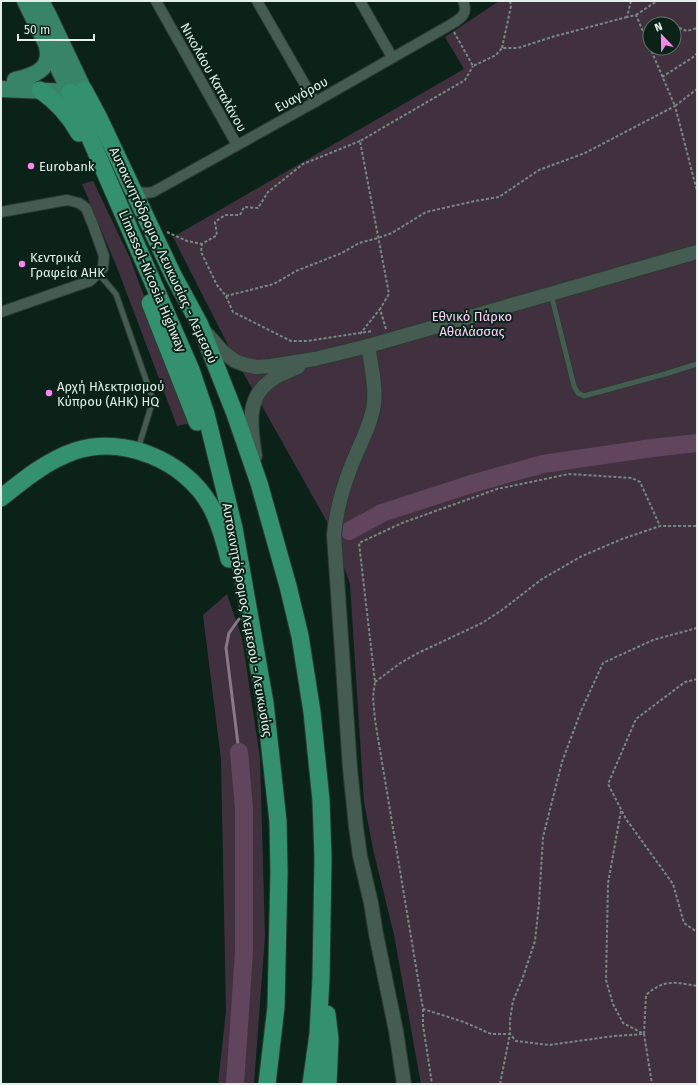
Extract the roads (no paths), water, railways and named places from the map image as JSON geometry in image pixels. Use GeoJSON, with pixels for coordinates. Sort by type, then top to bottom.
{"type":"FeatureCollection","features":[{"type":"Feature","properties":{"kind":"highway","name":"Αυτοκινητόδρομος Λευκωσίας - Λεμεσού"},"geometry":{"type":"LineString","coordinates":[[73,83],[99,118],[173,274],[200,325],[235,414],[259,483],[290,593],[300,636],[312,712],[321,808],[323,858],[321,978],[318,1034],[311,1084]]}},
{"type":"Feature","properties":{"kind":"highway","name":"Limassol-Nicosia Highway"},"geometry":{"type":"LineString","coordinates":[[73,83],[191,370],[206,414],[225,490]]}},
{"type":"Feature","properties":{"kind":"highway"},"geometry":{"type":"LineString","coordinates":[[40,90],[62,108],[70,118],[96,168],[225,490]]}},
{"type":"Feature","properties":{"kind":"highway"},"geometry":{"type":"LineString","coordinates":[[1,498],[30,476],[61,456],[77,450],[94,447],[130,448],[165,463],[177,470],[200,491],[210,504],[219,524],[265,703]]}},
{"type":"Feature","properties":{"kind":"highway","name":"Αυτοκινητόδρομος Λεμεσού - Λευκωσίας"},"geometry":{"type":"LineString","coordinates":[[225,490],[234,528],[265,703],[278,821],[279,872],[276,1007],[267,1084]]}},
{"type":"Feature","properties":{"kind":"highway"},"geometry":{"type":"LineString","coordinates":[[321,978],[330,1039],[328,1084]]}},
{"type":"Feature","properties":{"kind":"main road"},"geometry":{"type":"LineString","coordinates":[[25,1],[47,44],[73,83]]}},
{"type":"Feature","properties":{"kind":"main road"},"geometry":{"type":"LineString","coordinates":[[41,1],[73,83]]}},
{"type":"Feature","properties":{"kind":"main road"},"geometry":{"type":"LineString","coordinates":[[8,80],[30,76],[41,69],[47,61],[47,44]]}},
{"type":"Feature","properties":{"kind":"main road"},"geometry":{"type":"LineString","coordinates":[[8,80],[54,80],[73,83]]}},
{"type":"Feature","properties":{"kind":"main road"},"geometry":{"type":"LineString","coordinates":[[1,89],[40,90],[73,83]]}},
{"type":"Feature","properties":{"kind":"main road"},"geometry":{"type":"LineString","coordinates":[[200,325],[222,351],[234,361],[257,367],[271,366],[315,359],[368,346],[387,334],[551,294],[697,252]]}},
{"type":"Feature","properties":{"kind":"main road"},"geometry":{"type":"LineString","coordinates":[[368,346],[374,394],[372,416],[352,464],[340,499],[334,535],[350,768],[356,827],[360,856],[371,903],[396,1031],[404,1084]]}},
{"type":"Feature","properties":{"kind":"main road"},"geometry":{"type":"LineString","coordinates":[[343,352],[354,353],[373,379]]}},
{"type":"Feature","properties":{"kind":"main road"},"geometry":{"type":"LineString","coordinates":[[259,483],[251,421],[251,409],[254,400],[261,388],[269,381],[315,359]]}},
{"type":"Feature","properties":{"kind":"main road"},"geometry":{"type":"LineString","coordinates":[[371,903],[382,931],[412,1084]]}},
{"type":"Feature","properties":{"kind":"street","name":"Νικολάου Καταλάνου"},"geometry":{"type":"LineString","coordinates":[[156,1],[237,145]]}},
{"type":"Feature","properties":{"kind":"street"},"geometry":{"type":"LineString","coordinates":[[257,1],[315,102]]}},
{"type":"Feature","properties":{"kind":"street"},"geometry":{"type":"LineString","coordinates":[[360,1],[392,57]]}},
{"type":"Feature","properties":{"kind":"street","name":"Ευαγόρου"},"geometry":{"type":"LineString","coordinates":[[133,191],[146,193],[153,192],[450,25],[461,18],[465,12],[463,1]]}},
{"type":"Feature","properties":{"kind":"street"},"geometry":{"type":"LineString","coordinates":[[1,212],[67,200],[79,203],[86,208],[94,225],[104,256],[103,268],[90,281],[1,312]]}},
{"type":"Feature","properties":{"kind":"lane"},"geometry":{"type":"LineString","coordinates":[[98,273],[116,294],[153,400],[138,451]]}},
{"type":"Feature","properties":{"kind":"lane"},"geometry":{"type":"LineString","coordinates":[[551,294],[574,386],[578,393],[584,396],[697,364]]}},
{"type":"Feature","properties":{"kind":"waterway"},"geometry":{"type":"LineString","coordinates":[[349,531],[382,513],[471,484],[543,464],[697,443]]}},
{"type":"Feature","properties":{"kind":"waterway"},"geometry":{"type":"LineString","coordinates":[[239,619],[229,633],[226,648],[239,752]]}},
{"type":"Feature","properties":{"kind":"waterway"},"geometry":{"type":"LineString","coordinates":[[235,1084],[244,952],[244,808],[239,752]]}},
{"type":"Feature","properties":{"kind":"place","name":"Eurobank"},"geometry":{"type":"Point","coordinates":[31,166]}},
{"type":"Feature","properties":{"kind":"place","name":"Κεντρικά Γραφεία ΑΗΚ"},"geometry":{"type":"Point","coordinates":[22,264]}},
{"type":"Feature","properties":{"kind":"place","name":"Αρχή Ηλεκτρισμού Κύπρου (ΑΗΚ) HQ"},"geometry":{"type":"Point","coordinates":[49,393]}},
{"type":"Feature","properties":{"kind":"park label","name":"Εθνικό Πάρκο Αθαλάσσας"},"geometry":{"type":"Point","coordinates":[472,324]}}]}
